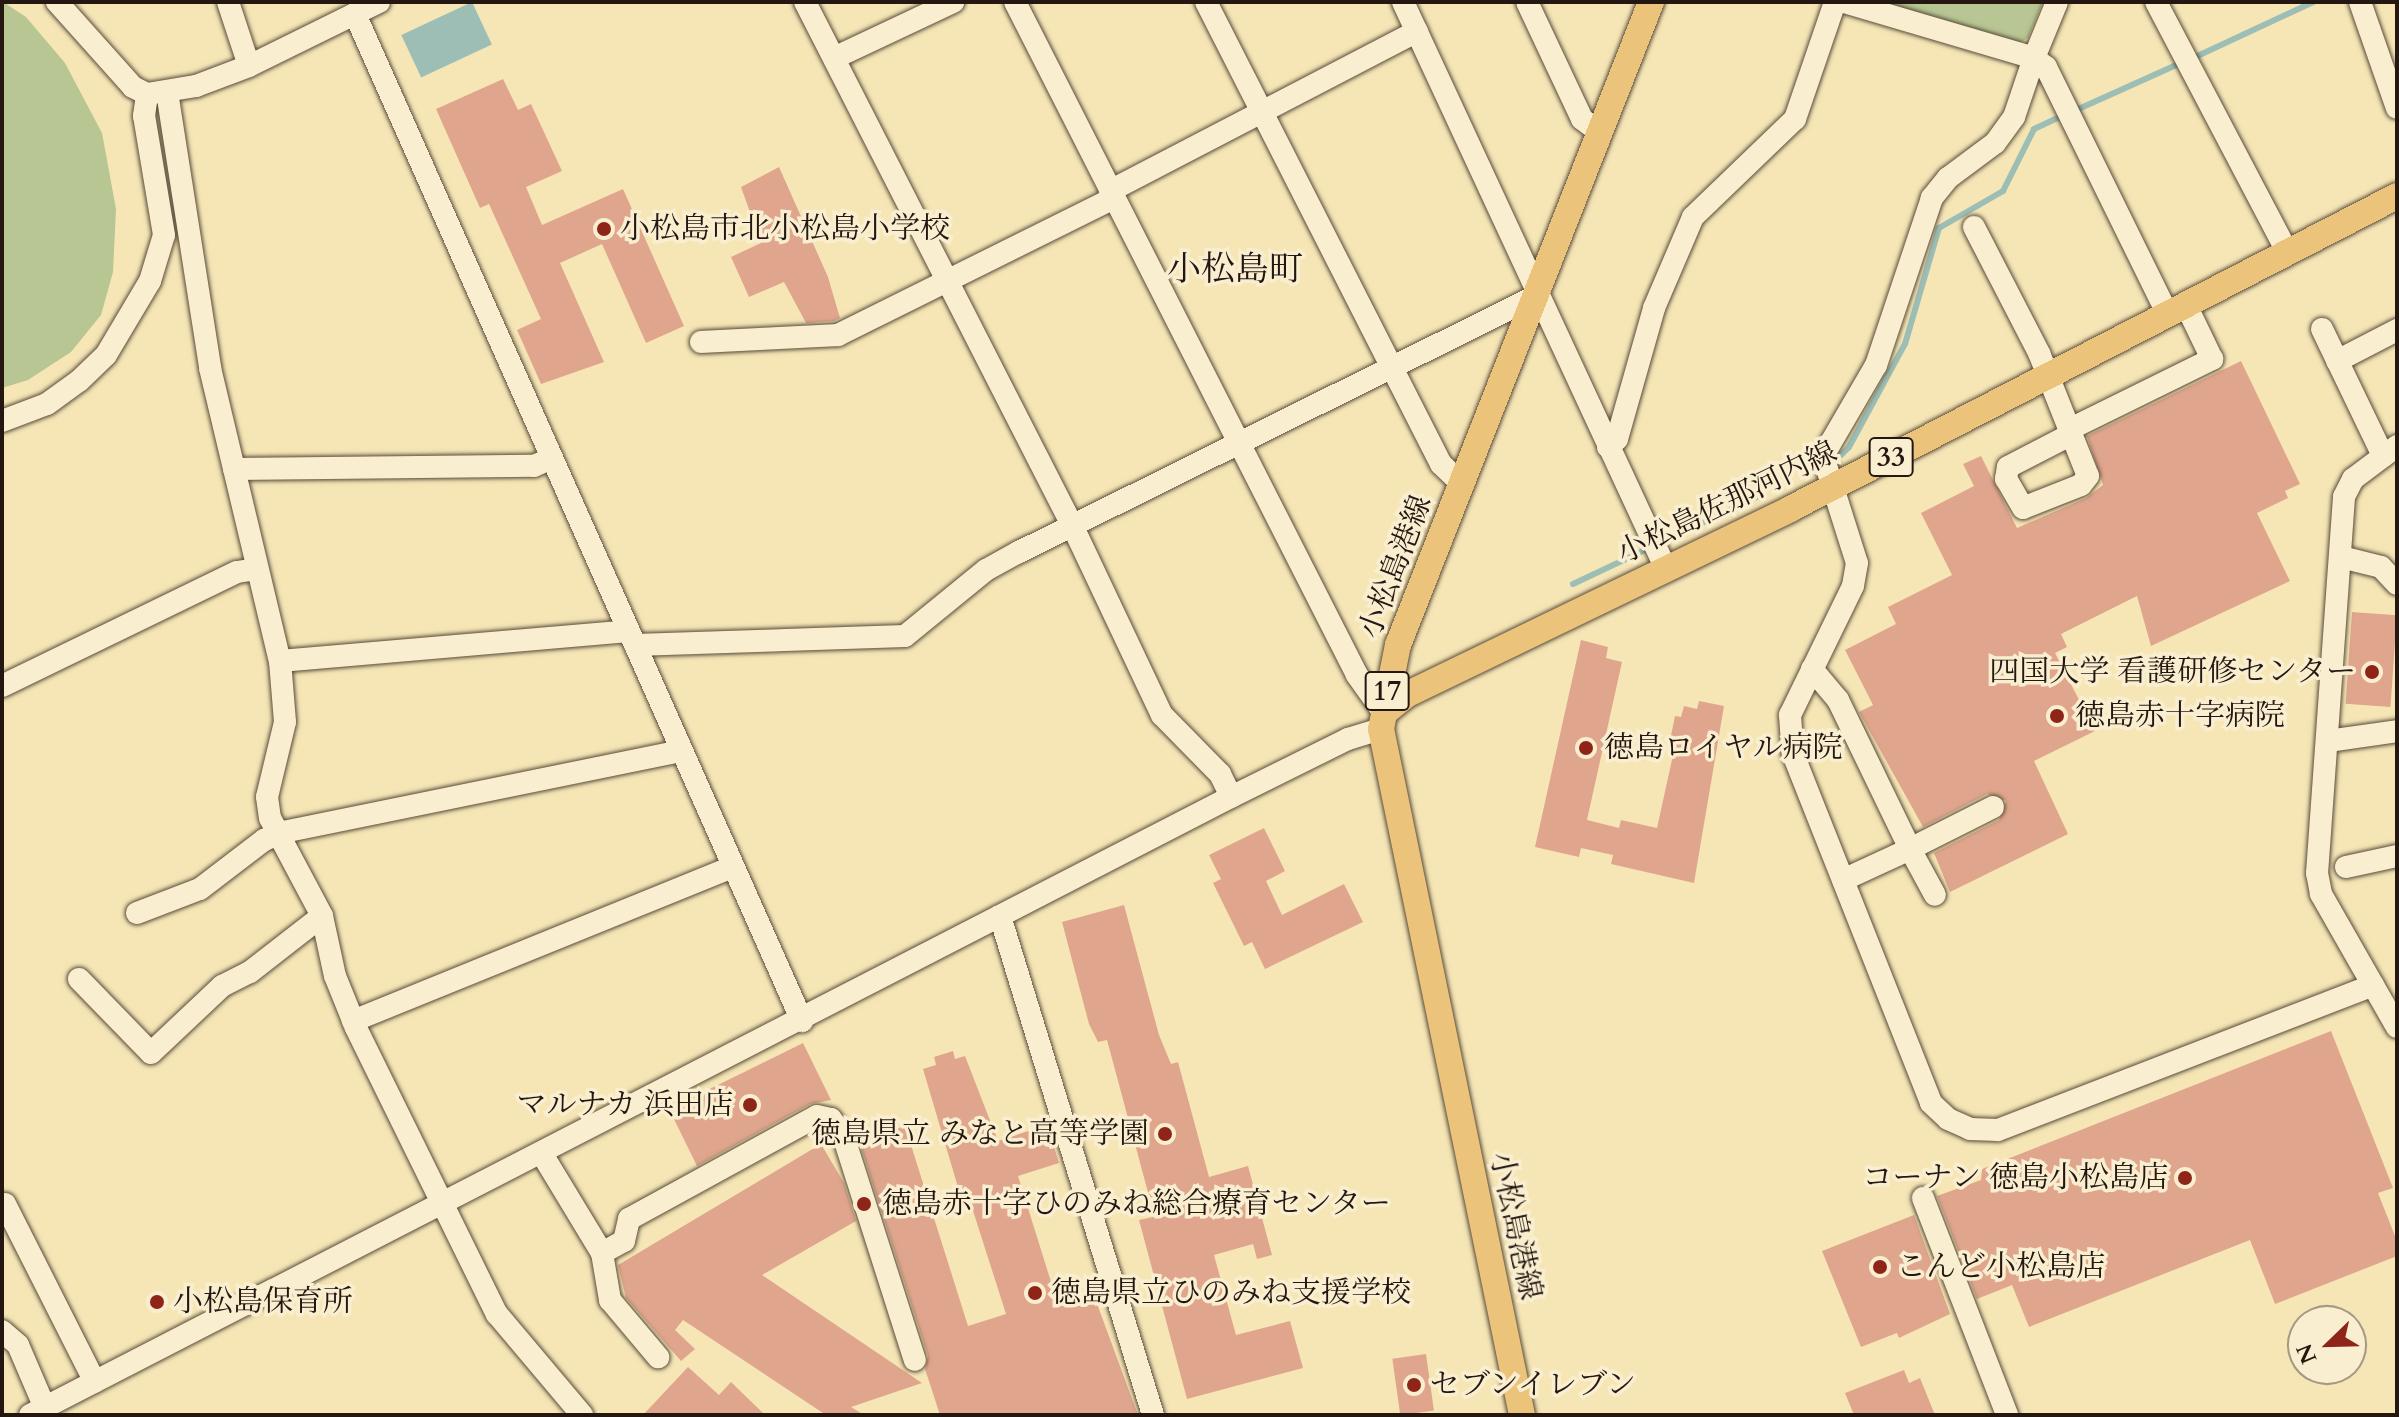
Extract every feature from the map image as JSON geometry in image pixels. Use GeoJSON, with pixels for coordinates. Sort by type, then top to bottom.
{"type":"FeatureCollection","features":[{"type":"Feature","properties":{"kind":"main road","name":"小松島港線"},"geometry":{"type":"LineString","coordinates":[[1522,1415],[1382,721],[1398,645],[1651,2]]}},
{"type":"Feature","properties":{"kind":"main road","name":"小松島佐那河内線"},"geometry":{"type":"LineString","coordinates":[[1382,721],[1406,695],[1508,650],[1658,553],[1831,488],[2397,196]]}},
{"type":"Feature","properties":{"kind":"street"},"geometry":{"type":"LineString","coordinates":[[57,2],[133,87],[157,93],[249,66],[379,2]]}},
{"type":"Feature","properties":{"kind":"street"},"geometry":{"type":"LineString","coordinates":[[228,2],[249,66]]}},
{"type":"Feature","properties":{"kind":"street"},"geometry":{"type":"LineString","coordinates":[[805,2],[1073,527],[1162,715],[1220,774],[1231,797]]}},
{"type":"Feature","properties":{"kind":"street"},"geometry":{"type":"LineString","coordinates":[[834,58],[953,2]]}},
{"type":"Feature","properties":{"kind":"street"},"geometry":{"type":"LineString","coordinates":[[2,1331],[18,1345],[37,1412],[1382,721],[1015,2]]}},
{"type":"Feature","properties":{"kind":"street"},"geometry":{"type":"LineString","coordinates":[[1206,2],[1441,464],[1462,484]]}},
{"type":"Feature","properties":{"kind":"street"},"geometry":{"type":"LineString","coordinates":[[1403,2],[1658,553]]}},
{"type":"Feature","properties":{"kind":"street"},"geometry":{"type":"LineString","coordinates":[[1527,2],[1582,119],[1599,132]]}},
{"type":"Feature","properties":{"kind":"street"},"geometry":{"type":"LineString","coordinates":[[1608,447],[1617,439],[1654,308],[1693,217],[1795,119],[1835,2]]}},
{"type":"Feature","properties":{"kind":"street"},"geometry":{"type":"LineString","coordinates":[[1844,2],[2034,58],[2046,67],[2066,113],[2176,308],[2212,359],[2069,433],[2045,378],[2039,353],[1974,227]]}},
{"type":"Feature","properties":{"kind":"street"},"geometry":{"type":"LineString","coordinates":[[2057,2],[2034,58],[2025,91],[2002,134],[1932,198],[1876,365],[1823,456],[1831,488],[1850,529],[1857,563],[1853,586],[1790,715],[1790,736],[1931,1103],[1948,1119],[1970,1129],[1998,1130],[2373,985]]}},
{"type":"Feature","properties":{"kind":"street"},"geometry":{"type":"LineString","coordinates":[[2156,2],[2287,252]]}},
{"type":"Feature","properties":{"kind":"street"},"geometry":{"type":"LineString","coordinates":[[2360,2],[2397,108]]}},
{"type":"Feature","properties":{"kind":"street"},"geometry":{"type":"LineString","coordinates":[[355,14],[802,1021]]}},
{"type":"Feature","properties":{"kind":"street"},"geometry":{"type":"LineString","coordinates":[[701,342],[830,337],[948,282],[1417,31]]}},
{"type":"Feature","properties":{"kind":"street"},"geometry":{"type":"LineString","coordinates":[[2,421],[47,404],[79,381],[106,355],[150,281],[164,235],[144,116],[157,93]]}},
{"type":"Feature","properties":{"kind":"street"},"geometry":{"type":"LineString","coordinates":[[157,93],[210,368],[280,661],[285,722],[267,797],[277,834],[322,916],[335,976],[353,1021],[497,1314],[582,1415]]}},
{"type":"Feature","properties":{"kind":"street"},"geometry":{"type":"LineString","coordinates":[[280,661],[632,638],[905,636],[986,570],[1391,365],[1538,295]]}},
{"type":"Feature","properties":{"kind":"street"},"geometry":{"type":"LineString","coordinates":[[2322,329],[2337,361],[2390,451],[2353,479],[2344,497],[2317,873],[2321,894],[2397,1027]]}},
{"type":"Feature","properties":{"kind":"street"},"geometry":{"type":"LineString","coordinates":[[2337,361],[2397,330]]}},
{"type":"Feature","properties":{"kind":"street"},"geometry":{"type":"LineString","coordinates":[[234,469],[534,466],[552,458]]}},
{"type":"Feature","properties":{"kind":"street"},"geometry":{"type":"LineString","coordinates":[[2341,557],[2381,567],[2397,584]]}},
{"type":"Feature","properties":{"kind":"street"},"geometry":{"type":"LineString","coordinates":[[2,686],[237,572],[256,569]]}},
{"type":"Feature","properties":{"kind":"street"},"geometry":{"type":"LineString","coordinates":[[1812,669],[1838,700],[1935,895]]}},
{"type":"Feature","properties":{"kind":"street"},"geometry":{"type":"LineString","coordinates":[[2328,741],[2397,731]]}},
{"type":"Feature","properties":{"kind":"street"},"geometry":{"type":"LineString","coordinates":[[137,913],[192,893],[277,834],[680,751]]}},
{"type":"Feature","properties":{"kind":"street"},"geometry":{"type":"LineString","coordinates":[[1843,880],[1993,807]]}},
{"type":"Feature","properties":{"kind":"street"},"geometry":{"type":"LineString","coordinates":[[2346,867],[2397,856]]}},
{"type":"Feature","properties":{"kind":"street"},"geometry":{"type":"LineString","coordinates":[[353,1021],[732,867]]}},
{"type":"Feature","properties":{"kind":"street"},"geometry":{"type":"LineString","coordinates":[[79,979],[151,1053],[222,986],[250,972],[322,916]]}},
{"type":"Feature","properties":{"kind":"street"},"geometry":{"type":"LineString","coordinates":[[1000,916],[1153,1415]]}},
{"type":"Feature","properties":{"kind":"street"},"geometry":{"type":"LineString","coordinates":[[602,1253],[624,1241],[629,1219],[817,1116],[831,1119],[843,1135],[915,1360]]}},
{"type":"Feature","properties":{"kind":"street"},"geometry":{"type":"LineString","coordinates":[[542,1154],[602,1253],[610,1300],[658,1357]]}},
{"type":"Feature","properties":{"kind":"street"},"geometry":{"type":"LineString","coordinates":[[1923,1198],[2007,1415]]}},
{"type":"Feature","properties":{"kind":"street"},"geometry":{"type":"LineString","coordinates":[[5,1204],[95,1382]]}},
{"type":"Feature","properties":{"kind":"green space"},"geometry":{"type":"Polygon","coordinates":[[[3,2],[26,17],[65,63],[102,133],[116,209],[113,272],[101,315],[71,352],[28,380],[2,388],[3,2]]]}},
{"type":"Feature","properties":{"kind":"green space"},"geometry":{"type":"Polygon","coordinates":[[[1878,2],[2043,2],[2028,38],[2017,44],[1878,2]]]}},
{"type":"Feature","properties":{"kind":"water"},"geometry":{"type":"Polygon","coordinates":[[[472,2],[492,45],[421,78],[401,35],[472,2]]]}},
{"type":"Feature","properties":{"kind":"building"},"geometry":{"type":"Polygon","coordinates":[[[503,79],[518,110],[531,104],[562,171],[526,187],[542,225],[623,189],[684,326],[646,343],[602,244],[560,263],[604,362],[541,384],[517,330],[541,319],[489,204],[480,208],[436,109],[503,79]]]}},
{"type":"Feature","properties":{"kind":"building"},"geometry":{"type":"Polygon","coordinates":[[[779,167],[828,277],[840,318],[834,321],[806,323],[784,282],[749,297],[731,257],[761,243],[741,187],[779,167]]]}},
{"type":"Feature","properties":{"kind":"building"},"geometry":{"type":"Polygon","coordinates":[[[2241,361],[2300,484],[2285,491],[2288,498],[2257,513],[2290,581],[2151,646],[2137,596],[2061,634],[2067,647],[2055,653],[2095,731],[2034,761],[2068,834],[1950,892],[1934,853],[1999,820],[2006,801],[1987,794],[1923,827],[1859,712],[1873,705],[1845,650],[1896,624],[1888,607],[1952,575],[1921,513],[1974,486],[1963,464],[1981,456],[2017,528],[2086,498],[2103,485],[2087,436],[2241,361]]]}},
{"type":"Feature","properties":{"kind":"building","name":"四国大学 看護研修センター"},"geometry":{"type":"Polygon","coordinates":[[[2352,612],[2397,615],[2390,707],[2346,704],[2352,612]]]}},
{"type":"Feature","properties":{"kind":"building"},"geometry":{"type":"Polygon","coordinates":[[[1581,640],[1608,647],[1606,658],[1622,662],[1587,820],[1619,828],[1621,820],[1657,828],[1675,746],[1669,745],[1675,716],[1681,717],[1684,706],[1697,709],[1699,701],[1724,706],[1694,883],[1611,864],[1613,855],[1581,848],[1579,857],[1535,847],[1581,640]]]}},
{"type":"Feature","properties":{"kind":"building"},"geometry":{"type":"Polygon","coordinates":[[[1264,828],[1285,871],[1266,881],[1282,915],[1344,884],[1363,922],[1265,969],[1252,942],[1244,946],[1213,883],[1221,879],[1209,855],[1264,828]]]}},
{"type":"Feature","properties":{"kind":"building"},"geometry":{"type":"Polygon","coordinates":[[[1124,905],[1159,1035],[1171,1064],[1178,1062],[1209,1177],[1248,1166],[1272,1255],[1257,1259],[1253,1244],[1214,1255],[1236,1335],[1290,1321],[1303,1368],[1187,1399],[1139,1220],[1153,1217],[1153,1211],[1107,1040],[1098,1042],[1089,1024],[1062,922],[1124,905]]]}},
{"type":"Feature","properties":{"kind":"building","name":"コーナン 徳島小松島店"},"geometry":{"type":"Polygon","coordinates":[[[2331,1031],[2393,1188],[2378,1193],[2397,1241],[2397,1256],[2275,1304],[2250,1240],[2029,1327],[2012,1285],[1977,1299],[1937,1196],[1981,1180],[1982,1169],[2331,1031]]]}},
{"type":"Feature","properties":{"kind":"building","name":"マルナカ 浜田店"},"geometry":{"type":"Polygon","coordinates":[[[803,1043],[831,1100],[810,1104],[697,1166],[669,1109],[803,1043]]]}},
{"type":"Feature","properties":{"kind":"building"},"geometry":{"type":"Polygon","coordinates":[[[953,1051],[955,1059],[965,1056],[998,1141],[1047,1125],[1059,1163],[1018,1176],[1057,1301],[1092,1290],[1138,1415],[940,1415],[925,1369],[928,1356],[859,1141],[905,1126],[968,1326],[1006,1314],[967,1192],[960,1194],[923,1069],[936,1065],[934,1057],[953,1051]]]}},
{"type":"Feature","properties":{"kind":"building"},"geometry":{"type":"Polygon","coordinates":[[[821,1144],[844,1183],[856,1221],[762,1275],[922,1383],[851,1407],[864,1415],[826,1415],[683,1320],[675,1330],[695,1349],[681,1361],[626,1298],[618,1265],[821,1144]]]}},
{"type":"Feature","properties":{"kind":"building","name":"こんど小松島店"},"geometry":{"type":"Polygon","coordinates":[[[1914,1215],[1950,1314],[1899,1338],[1897,1333],[1861,1347],[1822,1251],[1914,1215]]]}},
{"type":"Feature","properties":{"kind":"building","name":"セブンイレブン"},"geometry":{"type":"Polygon","coordinates":[[[1426,1354],[1434,1410],[1400,1415],[1392,1359],[1426,1354]]]}},
{"type":"Feature","properties":{"kind":"building"},"geometry":{"type":"Polygon","coordinates":[[[688,1367],[719,1395],[731,1382],[765,1415],[643,1415],[688,1367]]]}},
{"type":"Feature","properties":{"kind":"building"},"geometry":{"type":"Polygon","coordinates":[[[1904,1370],[1909,1383],[1920,1378],[1935,1415],[1854,1415],[1845,1393],[1904,1370]]]}},
{"type":"Feature","properties":{"kind":"waterway"},"geometry":{"type":"LineString","coordinates":[[2191,59],[2313,2]]}},
{"type":"Feature","properties":{"kind":"waterway"},"geometry":{"type":"LineString","coordinates":[[2074,111],[2181,63]]}},
{"type":"Feature","properties":{"kind":"waterway"},"geometry":{"type":"LineString","coordinates":[[1836,460],[1849,447],[1905,344],[1939,228],[2003,191],[2034,129],[2064,115]]}},
{"type":"Feature","properties":{"kind":"waterway"},"geometry":{"type":"LineString","coordinates":[[1660,543],[1763,494]]}},
{"type":"Feature","properties":{"kind":"waterway"},"geometry":{"type":"LineString","coordinates":[[1573,584],[1649,548]]}},
{"type":"Feature","properties":{"kind":"place","name":"小松島市北小松島小学校"},"geometry":{"type":"Point","coordinates":[604,229]}},
{"type":"Feature","properties":{"kind":"place","name":"四国大学 看護研修センター"},"geometry":{"type":"Point","coordinates":[2372,672]}},
{"type":"Feature","properties":{"kind":"place","name":"徳島赤十字病院"},"geometry":{"type":"Point","coordinates":[2057,716]}},
{"type":"Feature","properties":{"kind":"place","name":"徳島ロイヤル病院"},"geometry":{"type":"Point","coordinates":[1586,748]}},
{"type":"Feature","properties":{"kind":"place","name":"マルナカ 浜田店"},"geometry":{"type":"Point","coordinates":[750,1105]}},
{"type":"Feature","properties":{"kind":"place","name":"徳島県立 みなと高等学園"},"geometry":{"type":"Point","coordinates":[1165,1134]}},
{"type":"Feature","properties":{"kind":"place","name":"コーナン 徳島小松島店"},"geometry":{"type":"Point","coordinates":[2185,1178]}},
{"type":"Feature","properties":{"kind":"place","name":"徳島赤十字ひのみね総合療育センター"},"geometry":{"type":"Point","coordinates":[864,1204]}},
{"type":"Feature","properties":{"kind":"place","name":"こんど小松島店"},"geometry":{"type":"Point","coordinates":[1880,1267]}},
{"type":"Feature","properties":{"kind":"place","name":"徳島県立ひのみね支援学校"},"geometry":{"type":"Point","coordinates":[1035,1293]}},
{"type":"Feature","properties":{"kind":"place","name":"小松島保育所"},"geometry":{"type":"Point","coordinates":[157,1302]}},
{"type":"Feature","properties":{"kind":"place","name":"セブンイレブン"},"geometry":{"type":"Point","coordinates":[1414,1385]}},
{"type":"Feature","properties":{"kind":"district","name":"小松島町"},"geometry":{"type":"Point","coordinates":[1235,270]}}]}
